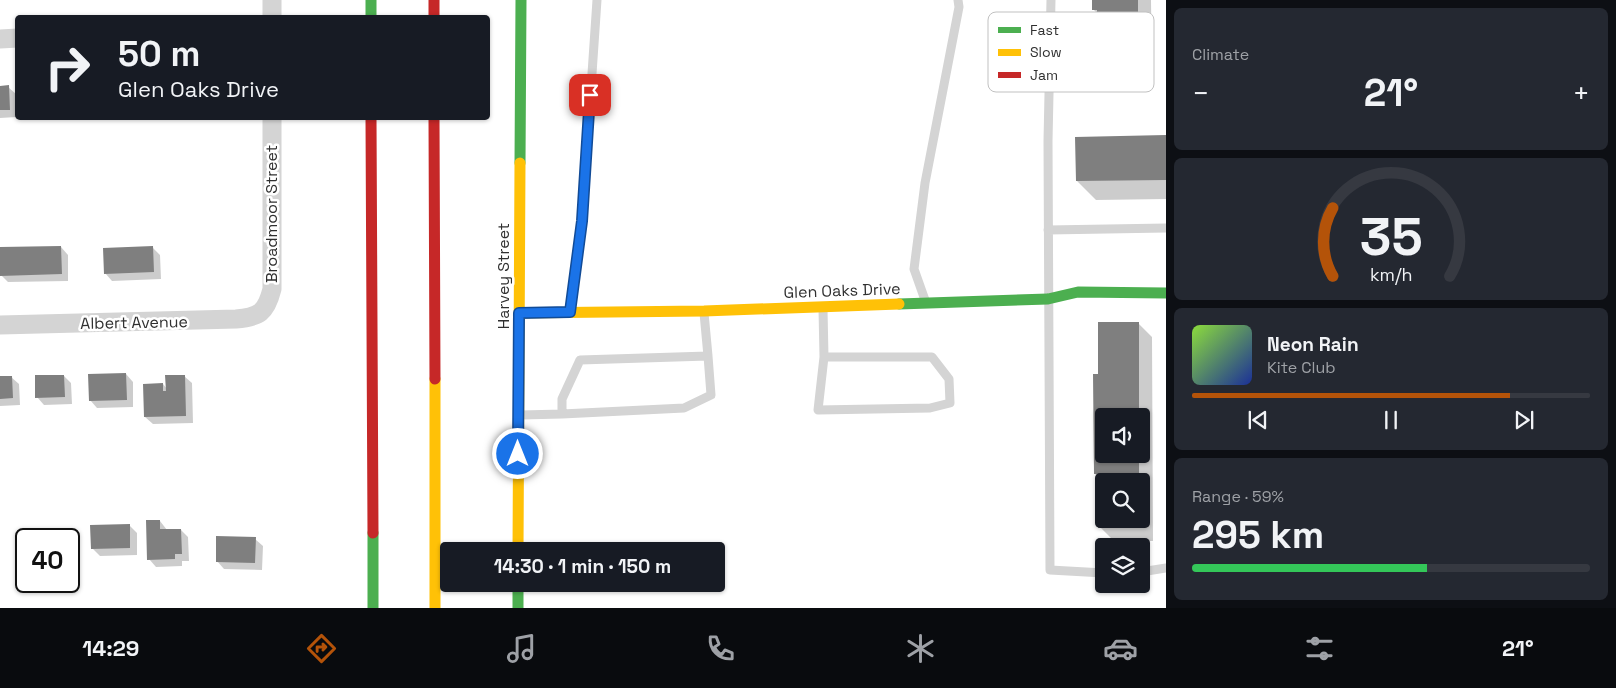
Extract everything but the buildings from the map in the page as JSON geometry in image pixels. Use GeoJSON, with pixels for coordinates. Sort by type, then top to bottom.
{"type":"FeatureCollection","features":[{"type":"Feature","properties":{"kind":"main road"},"geometry":{"type":"LineString","coordinates":[[371,0],[371,15]]}},
{"type":"Feature","properties":{"kind":"main road"},"geometry":{"type":"LineString","coordinates":[[434,0],[434,15]]}},
{"type":"Feature","properties":{"kind":"main road","name":"Harvey Street"},"geometry":{"type":"LineString","coordinates":[[518,542],[521,0]]}},
{"type":"Feature","properties":{"kind":"main road"},"geometry":{"type":"LineString","coordinates":[[372,120],[373,608]]}},
{"type":"Feature","properties":{"kind":"main road"},"geometry":{"type":"LineString","coordinates":[[434,120],[435,608]]}},
{"type":"Feature","properties":{"kind":"main road","name":"Glen Oaks Drive"},"geometry":{"type":"LineString","coordinates":[[519,313],[704,311],[1048,299],[1078,292],[1166,293]]}},
{"type":"Feature","properties":{"kind":"main road"},"geometry":{"type":"LineString","coordinates":[[518,592],[518,608]]}},
{"type":"Feature","properties":{"kind":"street"},"geometry":{"type":"LineString","coordinates":[[272,0],[272,15]]}},
{"type":"Feature","properties":{"kind":"street"},"geometry":{"type":"LineString","coordinates":[[0,39],[15,38]]}},
{"type":"Feature","properties":{"kind":"street","name":"Broadmoor Street"},"geometry":{"type":"LineString","coordinates":[[264,310],[272,290],[272,120]]}},
{"type":"Feature","properties":{"kind":"street","name":"Albert Avenue"},"geometry":{"type":"LineString","coordinates":[[0,325],[236,320],[259,315],[264,310]]}},
{"type":"Feature","properties":{"kind":"lane"},"geometry":{"type":"LineString","coordinates":[[570,312],[582,221],[597,0]]}},
{"type":"Feature","properties":{"kind":"lane"},"geometry":{"type":"LineString","coordinates":[[926,303],[914,269],[925,183],[959,7],[958,0]]}},
{"type":"Feature","properties":{"kind":"lane"},"geometry":{"type":"LineString","coordinates":[[1050,92],[1048,299],[1050,570],[1095,572]]}},
{"type":"Feature","properties":{"kind":"lane"},"geometry":{"type":"LineString","coordinates":[[1048,230],[1166,228]]}},
{"type":"Feature","properties":{"kind":"lane"},"geometry":{"type":"LineString","coordinates":[[822,306],[824,358],[818,410],[930,408],[950,403],[949,379],[932,356],[824,358]]}},
{"type":"Feature","properties":{"kind":"lane"},"geometry":{"type":"LineString","coordinates":[[518,415],[684,408],[711,395],[704,311]]}},
{"type":"Feature","properties":{"kind":"lane"},"geometry":{"type":"LineString","coordinates":[[562,414],[562,399],[580,360],[708,356]]}},
{"type":"Feature","properties":{"kind":"lane"},"geometry":{"type":"LineString","coordinates":[[1150,571],[1166,568]]}},
{"type":"Feature","properties":{"kind":"traffic: fast"},"geometry":{"type":"LineString","coordinates":[[371,0],[371,15]]}},
{"type":"Feature","properties":{"kind":"traffic: fast"},"geometry":{"type":"LineString","coordinates":[[520,163],[521,0]]}},
{"type":"Feature","properties":{"kind":"traffic: fast"},"geometry":{"type":"LineString","coordinates":[[899,304],[1048,299],[1078,292],[1166,293]]}},
{"type":"Feature","properties":{"kind":"traffic: fast"},"geometry":{"type":"LineString","coordinates":[[373,533],[373,608]]}},
{"type":"Feature","properties":{"kind":"traffic: fast"},"geometry":{"type":"LineString","coordinates":[[518,592],[518,608]]}},
{"type":"Feature","properties":{"kind":"traffic: slow"},"geometry":{"type":"LineString","coordinates":[[518,542],[520,163]]}},
{"type":"Feature","properties":{"kind":"traffic: slow"},"geometry":{"type":"LineString","coordinates":[[519,313],[704,311],[899,304]]}},
{"type":"Feature","properties":{"kind":"traffic: slow"},"geometry":{"type":"LineString","coordinates":[[435,379],[435,608]]}},
{"type":"Feature","properties":{"kind":"traffic: jam"},"geometry":{"type":"LineString","coordinates":[[434,0],[434,15]]}},
{"type":"Feature","properties":{"kind":"traffic: jam"},"geometry":{"type":"LineString","coordinates":[[371,120],[373,533]]}},
{"type":"Feature","properties":{"kind":"traffic: jam"},"geometry":{"type":"LineString","coordinates":[[434,120],[435,379]]}},
{"type":"Feature","properties":{"kind":"route"},"geometry":{"type":"LineString","coordinates":[[518,454],[519,313],[570,312],[582,221],[590,95]]}}]}
